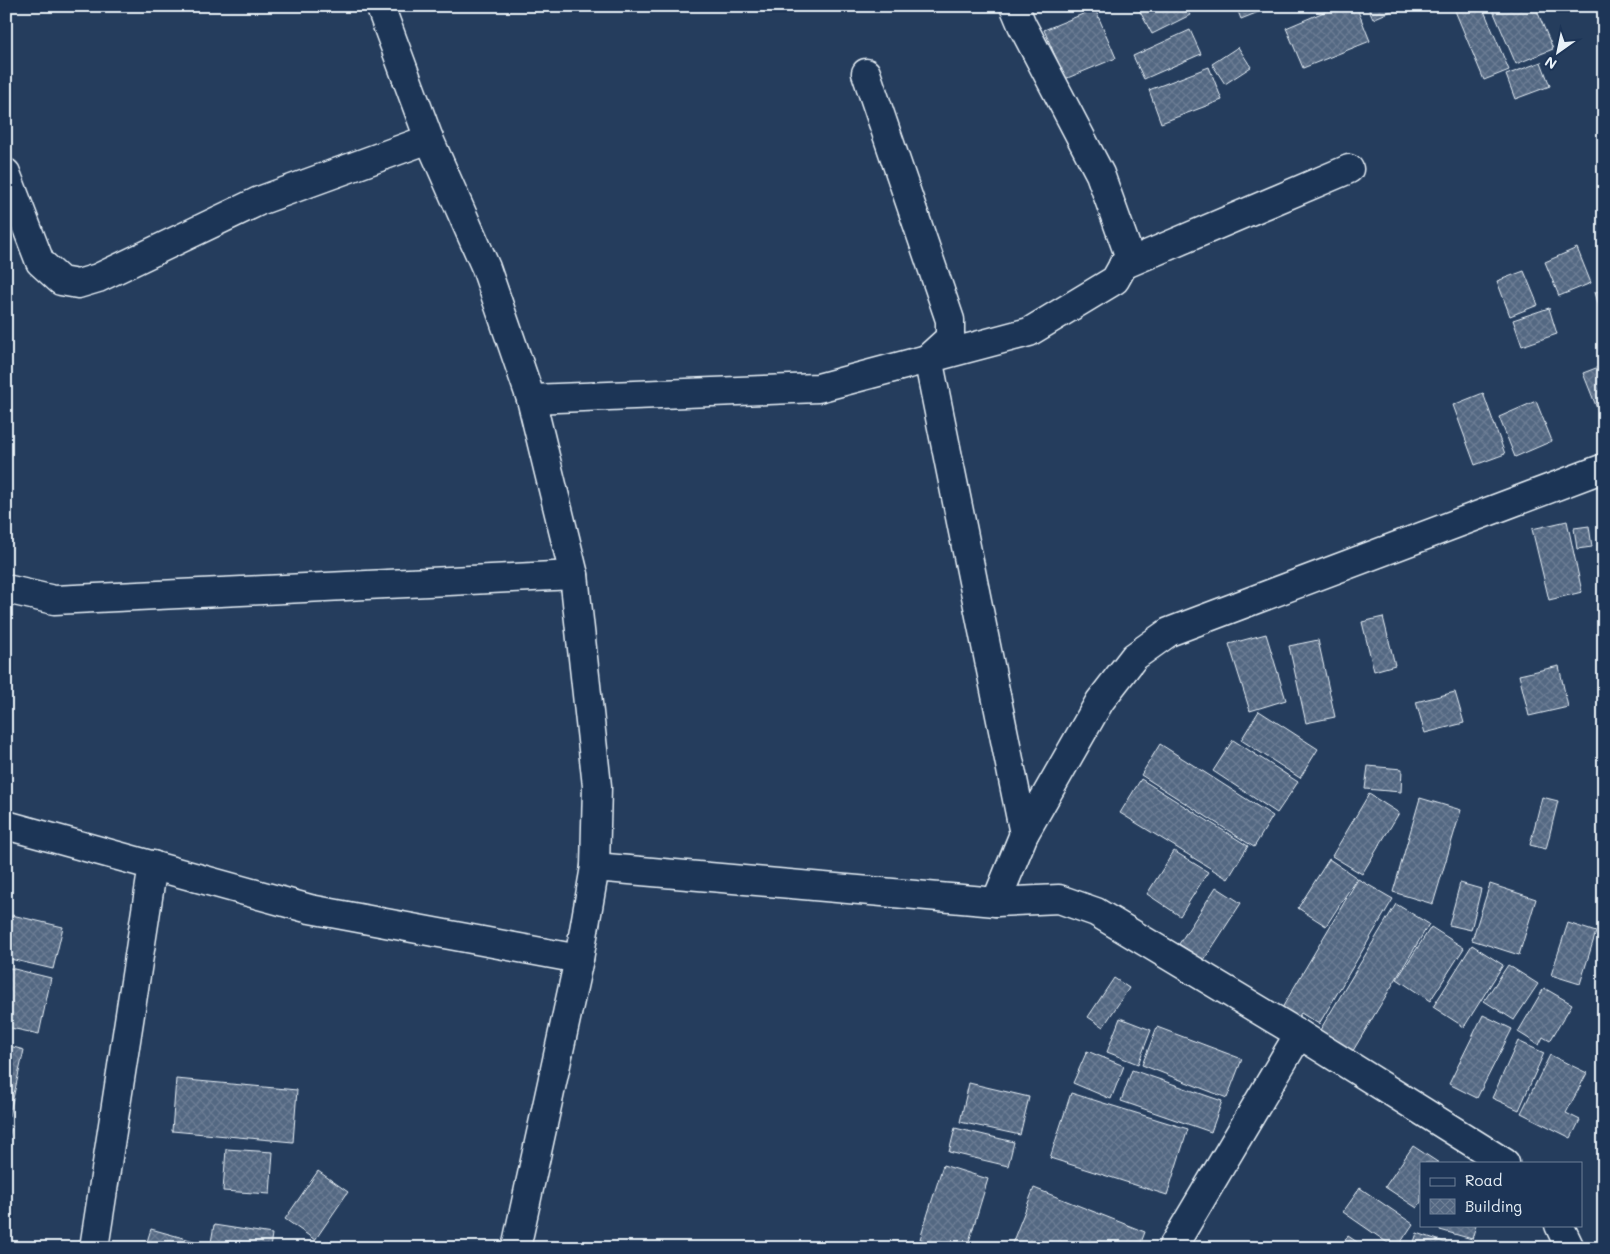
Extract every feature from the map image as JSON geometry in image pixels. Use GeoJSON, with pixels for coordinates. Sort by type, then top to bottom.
{"type":"FeatureCollection","features":[{"type":"Feature","properties":{"kind":"street"},"geometry":{"type":"LineString","coordinates":[[380,6],[429,139],[486,268],[531,399],[574,575],[597,786],[595,867],[579,959],[516,1248]]}},
{"type":"Feature","properties":{"kind":"street"},"geometry":{"type":"LineString","coordinates":[[531,399],[818,388],[1029,332],[1114,280],[1129,255],[1100,174],[1022,25],[1014,6]]}},
{"type":"Feature","properties":{"kind":"street"},"geometry":{"type":"LineString","coordinates":[[866,73],[950,320],[950,338],[928,358]]}},
{"type":"Feature","properties":{"kind":"street"},"geometry":{"type":"LineString","coordinates":[[6,173],[40,262],[61,281],[78,284],[98,278],[259,201],[429,139]]}},
{"type":"Feature","properties":{"kind":"street"},"geometry":{"type":"LineString","coordinates":[[1123,265],[1349,169]]}},
{"type":"Feature","properties":{"kind":"street"},"geometry":{"type":"LineString","coordinates":[[928,358],[1024,834]]}},
{"type":"Feature","properties":{"kind":"street"},"geometry":{"type":"LineString","coordinates":[[996,902],[1024,834],[1100,701],[1134,657],[1169,632],[1604,468]]}},
{"type":"Feature","properties":{"kind":"street"},"geometry":{"type":"LineString","coordinates":[[6,589],[54,600],[574,575]]}},
{"type":"Feature","properties":{"kind":"street"},"geometry":{"type":"LineString","coordinates":[[6,825],[310,909],[579,959]]}},
{"type":"Feature","properties":{"kind":"street"},"geometry":{"type":"LineString","coordinates":[[94,1248],[153,865]]}},
{"type":"Feature","properties":{"kind":"street"},"geometry":{"type":"LineString","coordinates":[[595,867],[996,902],[1059,899],[1096,912],[1299,1034],[1503,1162]]}},
{"type":"Feature","properties":{"kind":"street"},"geometry":{"type":"LineString","coordinates":[[1172,1248],[1299,1034]]}},
{"type":"Feature","properties":{"kind":"street"},"geometry":{"type":"LineString","coordinates":[[1559,1226],[1570,1248]]}},
{"type":"Feature","properties":{"kind":"building"},"geometry":{"type":"Polygon","coordinates":[[[1137,6],[1185,6],[1190,15],[1152,34],[1137,6]]]}},
{"type":"Feature","properties":{"kind":"building"},"geometry":{"type":"Polygon","coordinates":[[[1236,6],[1265,6],[1266,9],[1241,19],[1236,6]]]}},
{"type":"Feature","properties":{"kind":"building"},"geometry":{"type":"Polygon","coordinates":[[[1338,6],[1356,6],[1370,41],[1303,68],[1286,28],[1338,6]]]}},
{"type":"Feature","properties":{"kind":"building"},"geometry":{"type":"Polygon","coordinates":[[[1367,6],[1403,6],[1373,19],[1367,6]]]}},
{"type":"Feature","properties":{"kind":"building"},"geometry":{"type":"Polygon","coordinates":[[[1453,6],[1482,6],[1509,70],[1484,80],[1453,6]]]}},
{"type":"Feature","properties":{"kind":"building"},"geometry":{"type":"Polygon","coordinates":[[[1491,6],[1535,6],[1553,49],[1516,64],[1491,6]]]}},
{"type":"Feature","properties":{"kind":"building"},"geometry":{"type":"Polygon","coordinates":[[[1095,9],[1116,58],[1065,79],[1044,30],[1095,9]]]}},
{"type":"Feature","properties":{"kind":"building"},"geometry":{"type":"Polygon","coordinates":[[[1190,30],[1201,54],[1144,79],[1133,56],[1190,30]]]}},
{"type":"Feature","properties":{"kind":"building"},"geometry":{"type":"Polygon","coordinates":[[[1238,47],[1251,67],[1225,84],[1212,64],[1238,47]]]}},
{"type":"Feature","properties":{"kind":"building"},"geometry":{"type":"Polygon","coordinates":[[[1541,62],[1550,86],[1515,99],[1506,75],[1541,62]]]}},
{"type":"Feature","properties":{"kind":"building"},"geometry":{"type":"Polygon","coordinates":[[[1209,67],[1222,100],[1161,123],[1149,90],[1209,67]]]}},
{"type":"Feature","properties":{"kind":"building"},"geometry":{"type":"Polygon","coordinates":[[[1577,248],[1591,283],[1559,296],[1545,262],[1577,248]]]}},
{"type":"Feature","properties":{"kind":"building"},"geometry":{"type":"Polygon","coordinates":[[[1524,271],[1538,305],[1510,316],[1497,281],[1524,271]]]}},
{"type":"Feature","properties":{"kind":"building"},"geometry":{"type":"Polygon","coordinates":[[[1604,290],[1604,325],[1595,292],[1604,290]]]}},
{"type":"Feature","properties":{"kind":"building"},"geometry":{"type":"Polygon","coordinates":[[[1549,308],[1557,334],[1522,346],[1513,320],[1549,308]]]}},
{"type":"Feature","properties":{"kind":"building"},"geometry":{"type":"Polygon","coordinates":[[[1604,365],[1604,426],[1583,373],[1604,365]]]}},
{"type":"Feature","properties":{"kind":"building"},"geometry":{"type":"Polygon","coordinates":[[[1483,393],[1505,454],[1475,465],[1453,405],[1483,393]]]}},
{"type":"Feature","properties":{"kind":"building"},"geometry":{"type":"Polygon","coordinates":[[[1536,401],[1552,441],[1515,457],[1499,417],[1536,401]]]}},
{"type":"Feature","properties":{"kind":"building"},"geometry":{"type":"Polygon","coordinates":[[[1567,521],[1582,592],[1549,600],[1532,529],[1567,521]]]}},
{"type":"Feature","properties":{"kind":"building"},"geometry":{"type":"Polygon","coordinates":[[[1589,526],[1592,547],[1577,549],[1574,528],[1589,526]]]}},
{"type":"Feature","properties":{"kind":"building"},"geometry":{"type":"Polygon","coordinates":[[[1383,617],[1395,665],[1374,671],[1362,622],[1383,617]]]}},
{"type":"Feature","properties":{"kind":"building"},"geometry":{"type":"Polygon","coordinates":[[[1266,634],[1286,700],[1250,711],[1229,644],[1266,634]]]}},
{"type":"Feature","properties":{"kind":"building"},"geometry":{"type":"Polygon","coordinates":[[[1318,640],[1335,717],[1306,723],[1289,646],[1318,640]]]}},
{"type":"Feature","properties":{"kind":"building"},"geometry":{"type":"Polygon","coordinates":[[[1559,666],[1568,707],[1529,716],[1519,675],[1559,666]]]}},
{"type":"Feature","properties":{"kind":"building"},"geometry":{"type":"Polygon","coordinates":[[[1455,692],[1464,723],[1425,733],[1416,702],[1455,692]]]}},
{"type":"Feature","properties":{"kind":"building"},"geometry":{"type":"Polygon","coordinates":[[[1259,711],[1318,749],[1300,778],[1241,740],[1259,711]]]}},
{"type":"Feature","properties":{"kind":"building"},"geometry":{"type":"Polygon","coordinates":[[[1233,740],[1298,782],[1277,813],[1213,771],[1233,740]]]}},
{"type":"Feature","properties":{"kind":"building"},"geometry":{"type":"Polygon","coordinates":[[[1160,744],[1273,816],[1254,847],[1141,775],[1160,744]]]}},
{"type":"Feature","properties":{"kind":"building"},"geometry":{"type":"Polygon","coordinates":[[[1368,766],[1402,769],[1401,792],[1365,789],[1368,766]]]}},
{"type":"Feature","properties":{"kind":"building"},"geometry":{"type":"Polygon","coordinates":[[[1141,779],[1248,846],[1228,879],[1120,813],[1141,779]]]}},
{"type":"Feature","properties":{"kind":"building"},"geometry":{"type":"Polygon","coordinates":[[[1369,794],[1399,813],[1362,874],[1332,856],[1369,794]]]}},
{"type":"Feature","properties":{"kind":"building"},"geometry":{"type":"Polygon","coordinates":[[[1542,797],[1558,801],[1546,849],[1530,845],[1542,797]]]}},
{"type":"Feature","properties":{"kind":"building"},"geometry":{"type":"Polygon","coordinates":[[[1420,798],[1461,810],[1433,904],[1393,892],[1420,798]]]}},
{"type":"Feature","properties":{"kind":"building"},"geometry":{"type":"Polygon","coordinates":[[[1174,851],[1208,872],[1180,916],[1147,894],[1174,851]]]}},
{"type":"Feature","properties":{"kind":"building"},"geometry":{"type":"Polygon","coordinates":[[[1329,859],[1357,878],[1326,926],[1298,908],[1329,859]]]}},
{"type":"Feature","properties":{"kind":"building"},"geometry":{"type":"Polygon","coordinates":[[[1358,879],[1393,899],[1319,1024],[1301,1013],[1295,1022],[1279,1013],[1358,879]]]}},
{"type":"Feature","properties":{"kind":"building"},"geometry":{"type":"Polygon","coordinates":[[[1460,883],[1481,889],[1471,930],[1449,925],[1460,883]]]}},
{"type":"Feature","properties":{"kind":"building"},"geometry":{"type":"Polygon","coordinates":[[[1490,884],[1536,899],[1519,955],[1472,940],[1490,884]]]}},
{"type":"Feature","properties":{"kind":"building"},"geometry":{"type":"Polygon","coordinates":[[[1216,887],[1241,903],[1204,960],[1179,944],[1216,887]]]}},
{"type":"Feature","properties":{"kind":"building"},"geometry":{"type":"Polygon","coordinates":[[[1396,904],[1429,924],[1351,1054],[1317,1035],[1396,904]]]}},
{"type":"Feature","properties":{"kind":"building"},"geometry":{"type":"Polygon","coordinates":[[[12,915],[63,927],[53,969],[6,958],[6,940],[12,915]]]}},
{"type":"Feature","properties":{"kind":"building"},"geometry":{"type":"Polygon","coordinates":[[[1568,923],[1596,932],[1580,984],[1551,975],[1568,923]]]}},
{"type":"Feature","properties":{"kind":"building"},"geometry":{"type":"Polygon","coordinates":[[[1431,927],[1464,948],[1430,1001],[1397,979],[1431,927]]]}},
{"type":"Feature","properties":{"kind":"building"},"geometry":{"type":"Polygon","coordinates":[[[1472,945],[1503,965],[1464,1027],[1433,1007],[1472,945]]]}},
{"type":"Feature","properties":{"kind":"building"},"geometry":{"type":"Polygon","coordinates":[[[1508,965],[1538,984],[1514,1020],[1484,1001],[1508,965]]]}},
{"type":"Feature","properties":{"kind":"building"},"geometry":{"type":"Polygon","coordinates":[[[6,967],[51,978],[39,1034],[6,1027],[6,967]]]}},
{"type":"Feature","properties":{"kind":"building"},"geometry":{"type":"Polygon","coordinates":[[[1114,978],[1129,988],[1103,1027],[1088,1017],[1114,978]]]}},
{"type":"Feature","properties":{"kind":"building"},"geometry":{"type":"Polygon","coordinates":[[[1544,988],[1572,1004],[1550,1041],[1543,1037],[1539,1045],[1518,1032],[1544,988]]]}},
{"type":"Feature","properties":{"kind":"building"},"geometry":{"type":"Polygon","coordinates":[[[1483,1015],[1512,1029],[1477,1098],[1449,1084],[1483,1015]]]}},
{"type":"Feature","properties":{"kind":"building"},"geometry":{"type":"Polygon","coordinates":[[[1120,1018],[1151,1030],[1138,1064],[1107,1052],[1120,1018]]]}},
{"type":"Feature","properties":{"kind":"building"},"geometry":{"type":"Polygon","coordinates":[[[1157,1027],[1242,1059],[1227,1098],[1142,1065],[1157,1027]]]}},
{"type":"Feature","properties":{"kind":"building"},"geometry":{"type":"Polygon","coordinates":[[[1518,1041],[1544,1053],[1519,1110],[1492,1098],[1518,1041]]]}},
{"type":"Feature","properties":{"kind":"building"},"geometry":{"type":"Polygon","coordinates":[[[6,1045],[24,1050],[9,1116],[6,1115],[6,1045]]]}},
{"type":"Feature","properties":{"kind":"building"},"geometry":{"type":"Polygon","coordinates":[[[1087,1051],[1124,1066],[1111,1099],[1073,1083],[1087,1051]]]}},
{"type":"Feature","properties":{"kind":"building"},"geometry":{"type":"Polygon","coordinates":[[[1550,1055],[1587,1073],[1566,1113],[1580,1120],[1571,1138],[1521,1113],[1550,1055]]]}},
{"type":"Feature","properties":{"kind":"building"},"geometry":{"type":"Polygon","coordinates":[[[1132,1070],[1222,1101],[1211,1132],[1121,1101],[1132,1070]]]}},
{"type":"Feature","properties":{"kind":"building"},"geometry":{"type":"Polygon","coordinates":[[[176,1079],[297,1090],[293,1142],[172,1131],[176,1079]]]}},
{"type":"Feature","properties":{"kind":"building"},"geometry":{"type":"Polygon","coordinates":[[[969,1083],[1029,1097],[1020,1135],[960,1122],[969,1083]]]}},
{"type":"Feature","properties":{"kind":"building"},"geometry":{"type":"Polygon","coordinates":[[[1071,1093],[1188,1129],[1167,1195],[1050,1158],[1071,1093]]]}},
{"type":"Feature","properties":{"kind":"building"},"geometry":{"type":"Polygon","coordinates":[[[6,1125],[12,1126],[6,1151],[6,1125]]]}},
{"type":"Feature","properties":{"kind":"building"},"geometry":{"type":"Polygon","coordinates":[[[955,1128],[1014,1142],[1008,1166],[949,1152],[955,1128]]]}},
{"type":"Feature","properties":{"kind":"building"},"geometry":{"type":"Polygon","coordinates":[[[1413,1146],[1437,1162],[1420,1162],[1420,1204],[1417,1208],[1385,1187],[1413,1146]]]}},
{"type":"Feature","properties":{"kind":"building"},"geometry":{"type":"Polygon","coordinates":[[[226,1149],[273,1152],[270,1194],[223,1191],[226,1149]]]}},
{"type":"Feature","properties":{"kind":"building"},"geometry":{"type":"Polygon","coordinates":[[[943,1165],[988,1179],[967,1248],[947,1248],[920,1239],[943,1165]]]}},
{"type":"Feature","properties":{"kind":"building"},"geometry":{"type":"Polygon","coordinates":[[[318,1171],[348,1192],[315,1240],[285,1219],[318,1171]]]}},
{"type":"Feature","properties":{"kind":"building"},"geometry":{"type":"Polygon","coordinates":[[[1034,1188],[1145,1232],[1139,1248],[1015,1248],[1011,1246],[1034,1188]]]}},
{"type":"Feature","properties":{"kind":"building"},"geometry":{"type":"Polygon","coordinates":[[[1360,1188],[1413,1224],[1397,1248],[1343,1212],[1360,1188]]]}},
{"type":"Feature","properties":{"kind":"building"},"geometry":{"type":"Polygon","coordinates":[[[214,1225],[272,1234],[270,1248],[210,1248],[214,1225]]]}},
{"type":"Feature","properties":{"kind":"building"},"geometry":{"type":"Polygon","coordinates":[[[1441,1226],[1476,1226],[1472,1239],[1440,1230],[1441,1226]]]}},
{"type":"Feature","properties":{"kind":"building"},"geometry":{"type":"Polygon","coordinates":[[[151,1229],[194,1241],[192,1248],[145,1248],[151,1229]]]}},
{"type":"Feature","properties":{"kind":"building"},"geometry":{"type":"Polygon","coordinates":[[[1417,1233],[1450,1244],[1448,1248],[1412,1248],[1417,1233]]]}},
{"type":"Feature","properties":{"kind":"building"},"geometry":{"type":"Polygon","coordinates":[[[1348,1236],[1366,1248],[1340,1248],[1348,1236]]]}}]}
